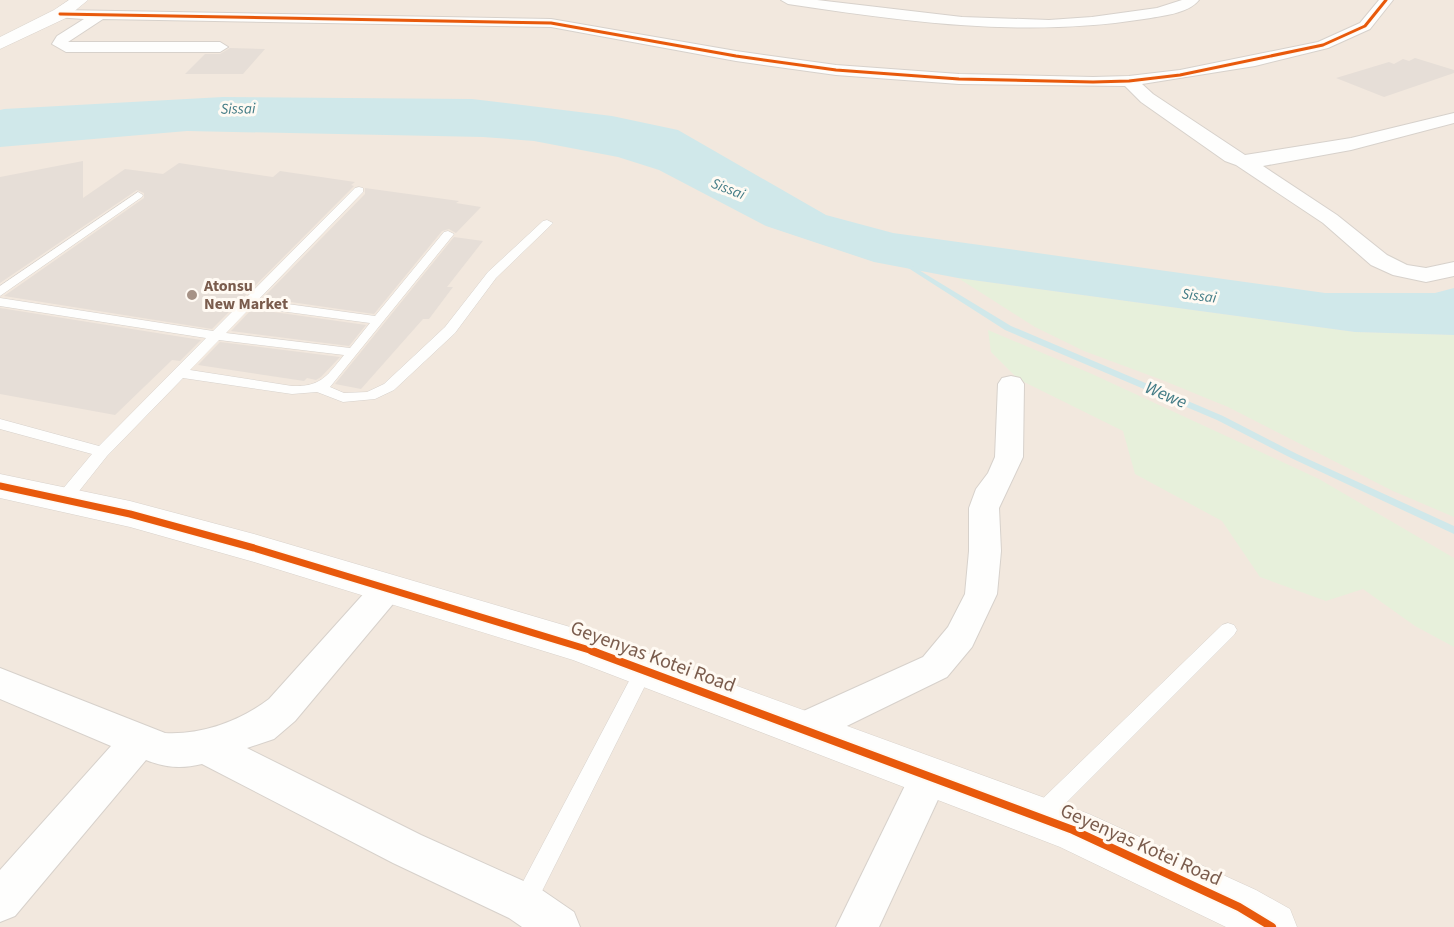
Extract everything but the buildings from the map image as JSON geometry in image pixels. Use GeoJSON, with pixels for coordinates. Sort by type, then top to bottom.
{"type":"FeatureCollection","features":[{"type":"Feature","properties":{"kind":"street"},"geometry":{"type":"LineString","coordinates":[[0,44],[60,14],[80,0]]}},
{"type":"Feature","properties":{"kind":"street"},"geometry":{"type":"LineString","coordinates":[[788,0],[876,14],[990,24],[1064,24],[1118,19],[1157,12],[1192,0]]}},
{"type":"Feature","properties":{"kind":"street"},"geometry":{"type":"LineString","coordinates":[[60,14],[464,20],[551,24],[736,56],[836,70],[959,79],[1129,81],[1234,65],[1323,45],[1365,26],[1386,0]]}},
{"type":"Feature","properties":{"kind":"street"},"geometry":{"type":"LineString","coordinates":[[101,14],[62,39],[60,44],[66,47],[220,47]]}},
{"type":"Feature","properties":{"kind":"street"},"geometry":{"type":"LineString","coordinates":[[1129,81],[1147,98],[1213,144],[1232,157],[1243,161],[1330,219],[1379,260],[1401,270],[1426,275],[1454,268]]}},
{"type":"Feature","properties":{"kind":"street"},"geometry":{"type":"LineString","coordinates":[[1243,161],[1256,161],[1351,144],[1454,118]]}},
{"type":"Feature","properties":{"kind":"street"},"geometry":{"type":"LineString","coordinates":[[801,730],[935,667],[960,637],[981,594],[985,551],[984,508],[991,489],[1001,477],[1009,457],[1011,384]]}},
{"type":"Feature","properties":{"kind":"street","name":"Geyenyas Kotei Road"},"geometry":{"type":"LineString","coordinates":[[0,486],[130,514],[254,548],[580,646],[1072,830],[1249,920]]}},
{"type":"Feature","properties":{"kind":"street"},"geometry":{"type":"LineString","coordinates":[[0,683],[164,750],[184,751],[206,746],[261,727],[282,710],[387,589]]}},
{"type":"Feature","properties":{"kind":"street"},"geometry":{"type":"LineString","coordinates":[[0,901],[140,740]]}},
{"type":"Feature","properties":{"kind":"street"},"geometry":{"type":"LineString","coordinates":[[206,746],[407,849],[524,903],[559,927]]}},
{"type":"Feature","properties":{"kind":"street"},"geometry":{"type":"LineString","coordinates":[[857,927],[929,778]]}},
{"type":"Feature","properties":{"kind":"lane"},"geometry":{"type":"LineString","coordinates":[[62,501],[102,452],[359,190]]}},
{"type":"Feature","properties":{"kind":"lane"},"geometry":{"type":"LineString","coordinates":[[0,292],[138,195]]}},
{"type":"Feature","properties":{"kind":"lane"},"geometry":{"type":"LineString","coordinates":[[319,388],[343,398],[370,396],[389,387],[450,330],[492,275],[547,223]]}},
{"type":"Feature","properties":{"kind":"lane"},"geometry":{"type":"LineString","coordinates":[[180,373],[291,390],[308,391],[319,388],[328,383],[448,234]]}},
{"type":"Feature","properties":{"kind":"lane"},"geometry":{"type":"LineString","coordinates":[[0,302],[217,336],[353,352]]}},
{"type":"Feature","properties":{"kind":"lane"},"geometry":{"type":"LineString","coordinates":[[249,303],[379,320]]}},
{"type":"Feature","properties":{"kind":"lane"},"geometry":{"type":"LineString","coordinates":[[0,424],[102,452]]}},
{"type":"Feature","properties":{"kind":"lane"},"geometry":{"type":"LineString","coordinates":[[1037,818],[1228,630]]}},
{"type":"Feature","properties":{"kind":"lane"},"geometry":{"type":"LineString","coordinates":[[524,903],[644,670]]}},
{"type":"Feature","properties":{"kind":"shaded area"},"geometry":{"type":"Polygon","coordinates":[[[0,0],[1454,0],[1454,927],[0,927],[0,0]]]}},
{"type":"Feature","properties":{"kind":"green space"},"geometry":{"type":"Polygon","coordinates":[[[958,278],[1355,332],[1454,335],[1454,517],[1393,491],[1228,407],[1084,351],[1035,327],[958,278]]]}},
{"type":"Feature","properties":{"kind":"green space"},"geometry":{"type":"Polygon","coordinates":[[[988,330],[1092,374],[1319,479],[1454,558],[1454,647],[1415,626],[1363,589],[1326,601],[1260,577],[1222,521],[1135,474],[1123,431],[1018,379],[991,352],[988,330]]]}},
{"type":"Feature","properties":{"kind":"water","name":"Sissai"},"geometry":{"type":"Polygon","coordinates":[[[223,97],[472,99],[612,116],[678,130],[826,215],[893,233],[1325,293],[1435,293],[1454,288],[1454,335],[1355,332],[958,278],[874,262],[766,226],[659,170],[618,157],[534,141],[483,137],[187,131],[0,147],[0,110],[4,109],[223,97]]]}},
{"type":"Feature","properties":{"kind":"waterway","name":"Wewe"},"geometry":{"type":"LineString","coordinates":[[904,263],[1008,328],[1220,418],[1294,456],[1454,530]]}},
{"type":"Feature","properties":{"kind":"cycle path"},"geometry":{"type":"LineString","coordinates":[[60,14],[551,23],[736,56],[836,70],[959,79],[1093,82],[1129,81],[1180,75],[1323,45],[1365,26],[1386,0]]}},
{"type":"Feature","properties":{"kind":"cycle path"},"geometry":{"type":"LineString","coordinates":[[0,486],[130,514],[254,548],[580,646],[1073,830],[1239,907],[1272,927]]}},
{"type":"Feature","properties":{"kind":"place","name":"Atonsu New Market"},"geometry":{"type":"Point","coordinates":[192,295]}}]}
